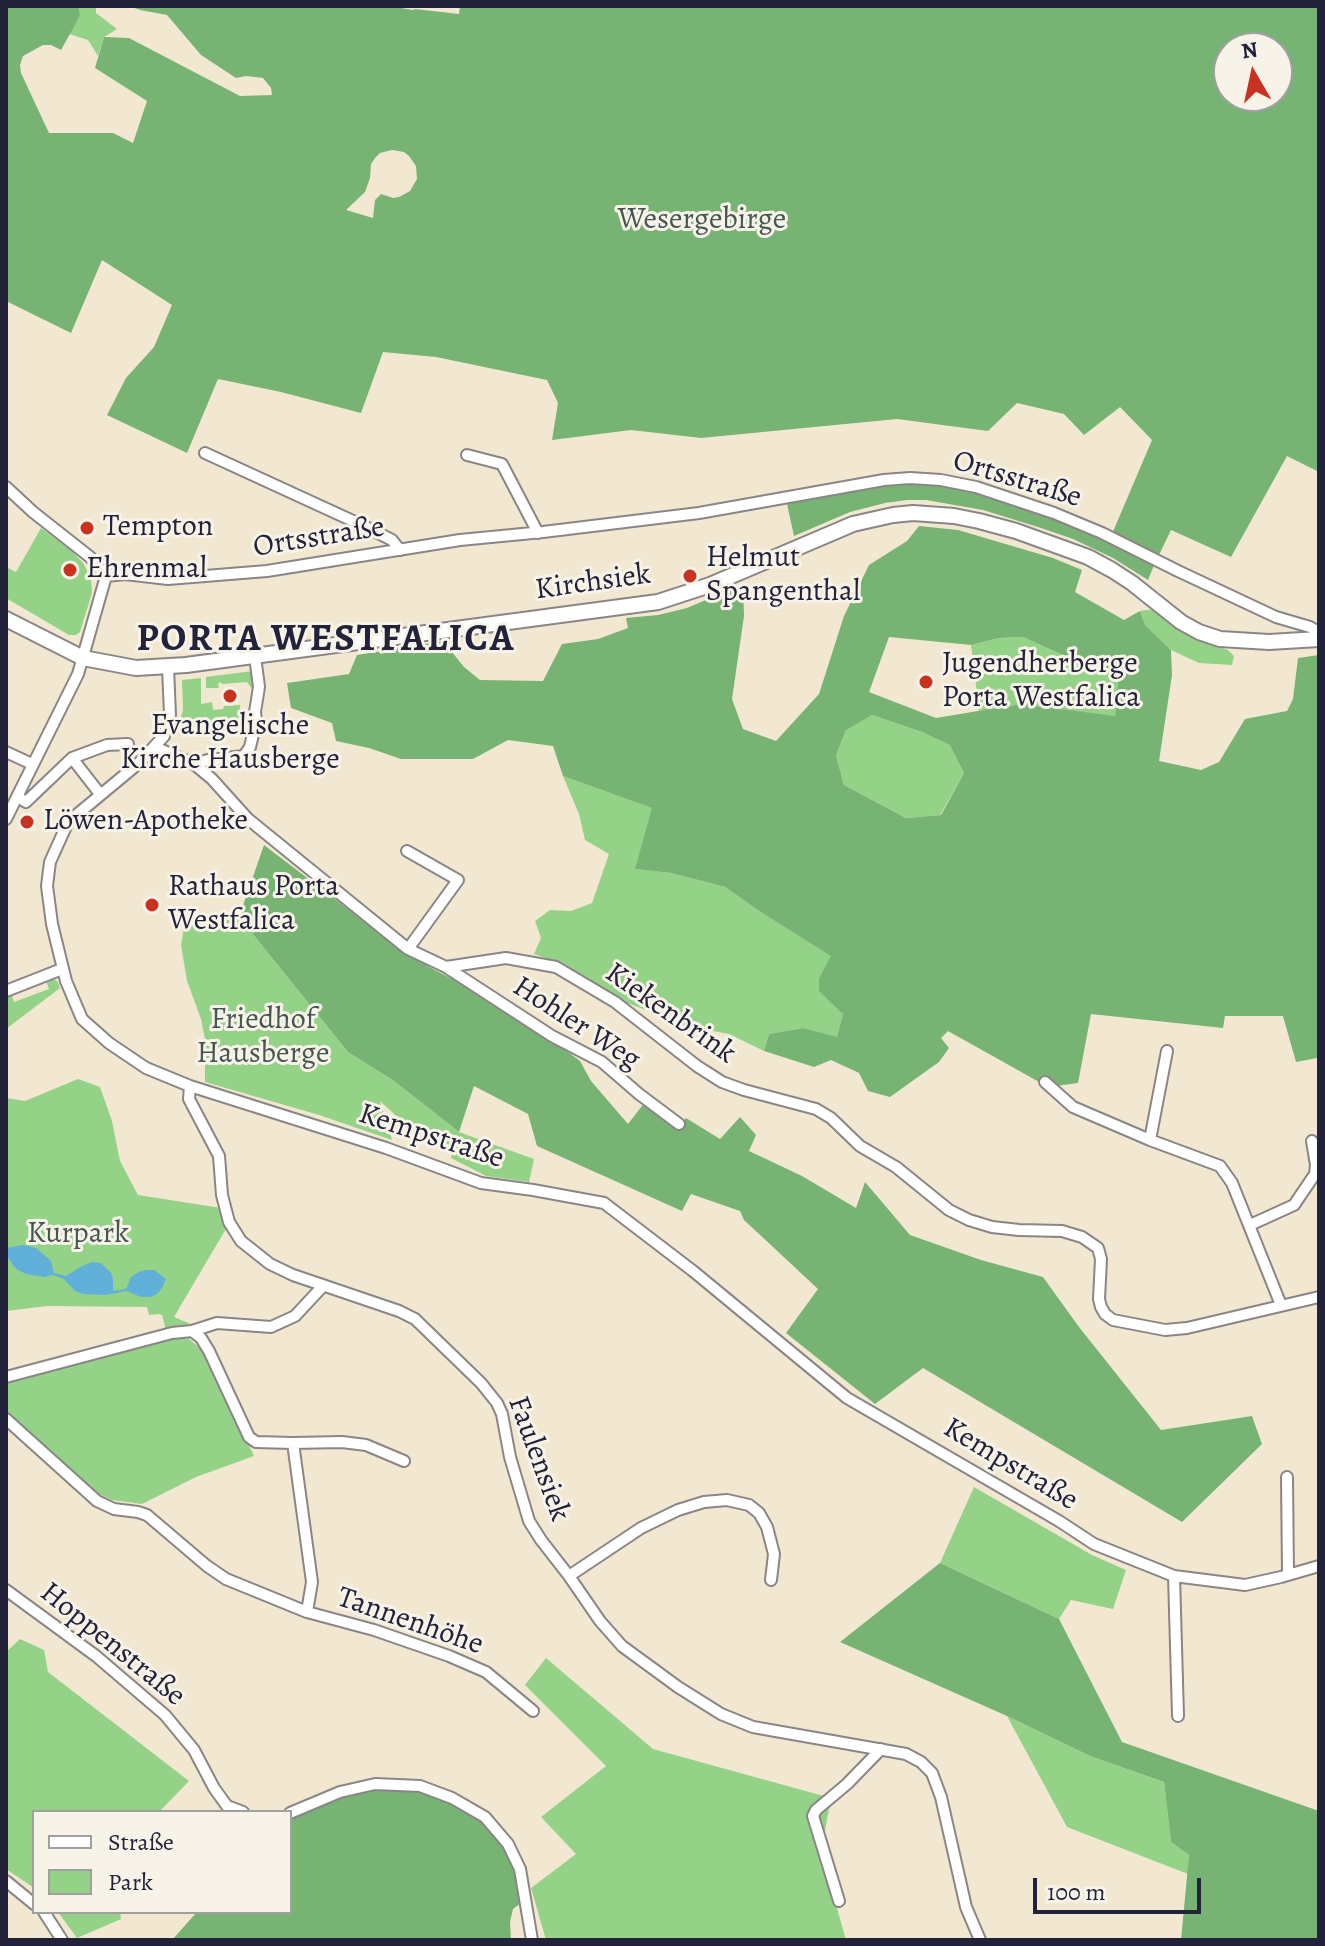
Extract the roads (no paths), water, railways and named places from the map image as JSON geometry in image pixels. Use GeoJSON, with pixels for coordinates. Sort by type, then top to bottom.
{"type":"FeatureCollection","features":[{"type":"Feature","properties":{"kind":"main road","name":"Kirchsiek"},"geometry":{"type":"LineString","coordinates":[[6,619],[83,658],[136,668],[168,667],[658,602],[710,585],[845,527],[913,513],[979,521],[1042,539],[1088,557],[1132,583],[1181,622],[1220,639],[1269,642],[1319,639]]}},
{"type":"Feature","properties":{"kind":"main road","name":"Kirchsiek"},"geometry":{"type":"LineString","coordinates":[[6,609],[31,631]]}},
{"type":"Feature","properties":{"kind":"street"},"geometry":{"type":"LineString","coordinates":[[205,453],[364,526],[392,540],[400,550]]}},
{"type":"Feature","properties":{"kind":"street"},"geometry":{"type":"LineString","coordinates":[[467,455],[502,464],[538,533]]}},
{"type":"Feature","properties":{"kind":"street","name":"Ortsstraße"},"geometry":{"type":"LineString","coordinates":[[106,576],[125,574],[168,579],[267,571],[460,540],[699,513],[910,478],[976,487],[1054,513],[1276,617],[1319,632]]}},
{"type":"Feature","properties":{"kind":"street"},"geometry":{"type":"LineString","coordinates":[[6,487],[90,557],[106,576],[78,674],[6,819]]}},
{"type":"Feature","properties":{"kind":"street"},"geometry":{"type":"LineString","coordinates":[[194,764],[244,756],[250,747],[259,687],[255,656]]}},
{"type":"Feature","properties":{"kind":"street","name":"Kempstraße"},"geometry":{"type":"LineString","coordinates":[[168,667],[170,715],[164,736],[139,763],[68,822],[50,862],[47,886],[62,969],[82,1019],[109,1043],[146,1068],[190,1086],[386,1148],[481,1183],[604,1203],[693,1271],[847,1398],[1094,1544],[1174,1576],[1245,1585],[1319,1566]]}},
{"type":"Feature","properties":{"kind":"street"},"geometry":{"type":"LineString","coordinates":[[18,797],[26,802],[72,758],[107,745],[128,744]]}},
{"type":"Feature","properties":{"kind":"street"},"geometry":{"type":"LineString","coordinates":[[155,747],[194,764],[248,819],[408,949],[446,967]]}},
{"type":"Feature","properties":{"kind":"street"},"geometry":{"type":"LineString","coordinates":[[6,752],[32,764]]}},
{"type":"Feature","properties":{"kind":"street"},"geometry":{"type":"LineString","coordinates":[[72,758],[100,794]]}},
{"type":"Feature","properties":{"kind":"street"},"geometry":{"type":"LineString","coordinates":[[407,851],[458,880],[408,949]]}},
{"type":"Feature","properties":{"kind":"street","name":"Kiekenbrink"},"geometry":{"type":"LineString","coordinates":[[446,967],[506,958],[556,967],[615,1002],[722,1082],[816,1109],[831,1118],[860,1146],[896,1167],[949,1210],[992,1227],[1062,1231],[1082,1237],[1098,1248],[1101,1259],[1099,1299],[1105,1314],[1113,1320],[1165,1330],[1187,1328],[1319,1297]]}},
{"type":"Feature","properties":{"kind":"street","name":"Hohler Weg"},"geometry":{"type":"LineString","coordinates":[[446,967],[552,1036],[602,1062],[679,1124]]}},
{"type":"Feature","properties":{"kind":"street"},"geometry":{"type":"LineString","coordinates":[[6,991],[62,969]]}},
{"type":"Feature","properties":{"kind":"street"},"geometry":{"type":"LineString","coordinates":[[1150,1140],[1167,1051]]}},
{"type":"Feature","properties":{"kind":"street"},"geometry":{"type":"LineString","coordinates":[[1045,1082],[1073,1107],[1220,1166],[1232,1183],[1281,1305]]}},
{"type":"Feature","properties":{"kind":"street","name":"Faulensiek"},"geometry":{"type":"LineString","coordinates":[[190,1086],[189,1099],[219,1156],[222,1195],[229,1222],[241,1241],[270,1264],[293,1275],[415,1319],[481,1383],[502,1414],[510,1457],[529,1521],[600,1621],[622,1646],[721,1714],[753,1727],[906,1754],[932,1773],[941,1797],[966,1907],[980,1940]]}},
{"type":"Feature","properties":{"kind":"street"},"geometry":{"type":"LineString","coordinates":[[1250,1225],[1294,1205],[1318,1165],[1312,1141]]}},
{"type":"Feature","properties":{"kind":"street"},"geometry":{"type":"LineString","coordinates":[[6,1377],[217,1323],[271,1327],[295,1316],[323,1286]]}},
{"type":"Feature","properties":{"kind":"street"},"geometry":{"type":"LineString","coordinates":[[192,1331],[209,1351],[249,1437],[256,1442],[366,1445],[404,1461]]}},
{"type":"Feature","properties":{"kind":"street","name":"Tannenhöhe"},"geometry":{"type":"LineString","coordinates":[[6,1419],[97,1501],[114,1509],[147,1515],[226,1579],[307,1612],[374,1630],[462,1661],[486,1672],[533,1711]]}},
{"type":"Feature","properties":{"kind":"street"},"geometry":{"type":"LineString","coordinates":[[293,1443],[312,1582],[307,1612]]}},
{"type":"Feature","properties":{"kind":"street"},"geometry":{"type":"LineString","coordinates":[[1287,1477],[1288,1574]]}},
{"type":"Feature","properties":{"kind":"street"},"geometry":{"type":"LineString","coordinates":[[569,1576],[641,1528],[665,1516],[704,1502],[727,1500],[749,1505],[759,1513],[767,1527],[774,1554],[771,1580]]}},
{"type":"Feature","properties":{"kind":"street"},"geometry":{"type":"LineString","coordinates":[[1174,1576],[1178,1716]]}},
{"type":"Feature","properties":{"kind":"street","name":"Hoppenstraße"},"geometry":{"type":"LineString","coordinates":[[6,1590],[96,1656],[165,1715],[194,1750],[227,1806],[238,1810]]}},
{"type":"Feature","properties":{"kind":"street"},"geometry":{"type":"LineString","coordinates":[[839,1901],[813,1816],[881,1749]]}},
{"type":"Feature","properties":{"kind":"street"},"geometry":{"type":"LineString","coordinates":[[292,1812],[340,1792],[375,1784],[420,1786],[452,1798],[485,1817],[508,1844],[520,1869],[532,1940]]}},
{"type":"Feature","properties":{"kind":"street"},"geometry":{"type":"LineString","coordinates":[[6,1881],[32,1902]]}},
{"type":"Feature","properties":{"kind":"street"},"geometry":{"type":"LineString","coordinates":[[45,1914],[62,1940]]}},
{"type":"Feature","properties":{"kind":"water"},"geometry":{"type":"Polygon","coordinates":[[[23,1245],[36,1248],[51,1261],[54,1273],[66,1276],[92,1262],[101,1263],[111,1273],[113,1291],[126,1289],[131,1277],[146,1270],[154,1270],[166,1279],[157,1294],[150,1297],[127,1291],[105,1295],[83,1294],[75,1291],[64,1279],[53,1275],[26,1274],[16,1269],[6,1255],[6,1248],[23,1245]]]}},
{"type":"Feature","properties":{"kind":"place","name":"Tempton"},"geometry":{"type":"Point","coordinates":[87,528]}},
{"type":"Feature","properties":{"kind":"place","name":"Ehrenmal"},"geometry":{"type":"Point","coordinates":[70,570]}},
{"type":"Feature","properties":{"kind":"place","name":"Helmut Spangenthal"},"geometry":{"type":"Point","coordinates":[690,576]}},
{"type":"Feature","properties":{"kind":"place","name":"Jugendherberge Porta Westfalica"},"geometry":{"type":"Point","coordinates":[926,682]}},
{"type":"Feature","properties":{"kind":"place","name":"Evangelische Kirche Hausberge"},"geometry":{"type":"Point","coordinates":[230,696]}},
{"type":"Feature","properties":{"kind":"place","name":"Löwen-Apotheke"},"geometry":{"type":"Point","coordinates":[27,822]}},
{"type":"Feature","properties":{"kind":"place","name":"Rathaus Porta Westfalica"},"geometry":{"type":"Point","coordinates":[152,905]}},
{"type":"Feature","properties":{"kind":"district","name":"PORTA WESTFALICA"},"geometry":{"type":"Point","coordinates":[326,641]}},
{"type":"Feature","properties":{"kind":"park label","name":"Wesergebirge"},"geometry":{"type":"Point","coordinates":[702,221]}},
{"type":"Feature","properties":{"kind":"park label","name":"Friedhof Hausberge"},"geometry":{"type":"Point","coordinates":[263,1038]}},
{"type":"Feature","properties":{"kind":"park label","name":"Kurpark"},"geometry":{"type":"Point","coordinates":[78,1235]}}]}
